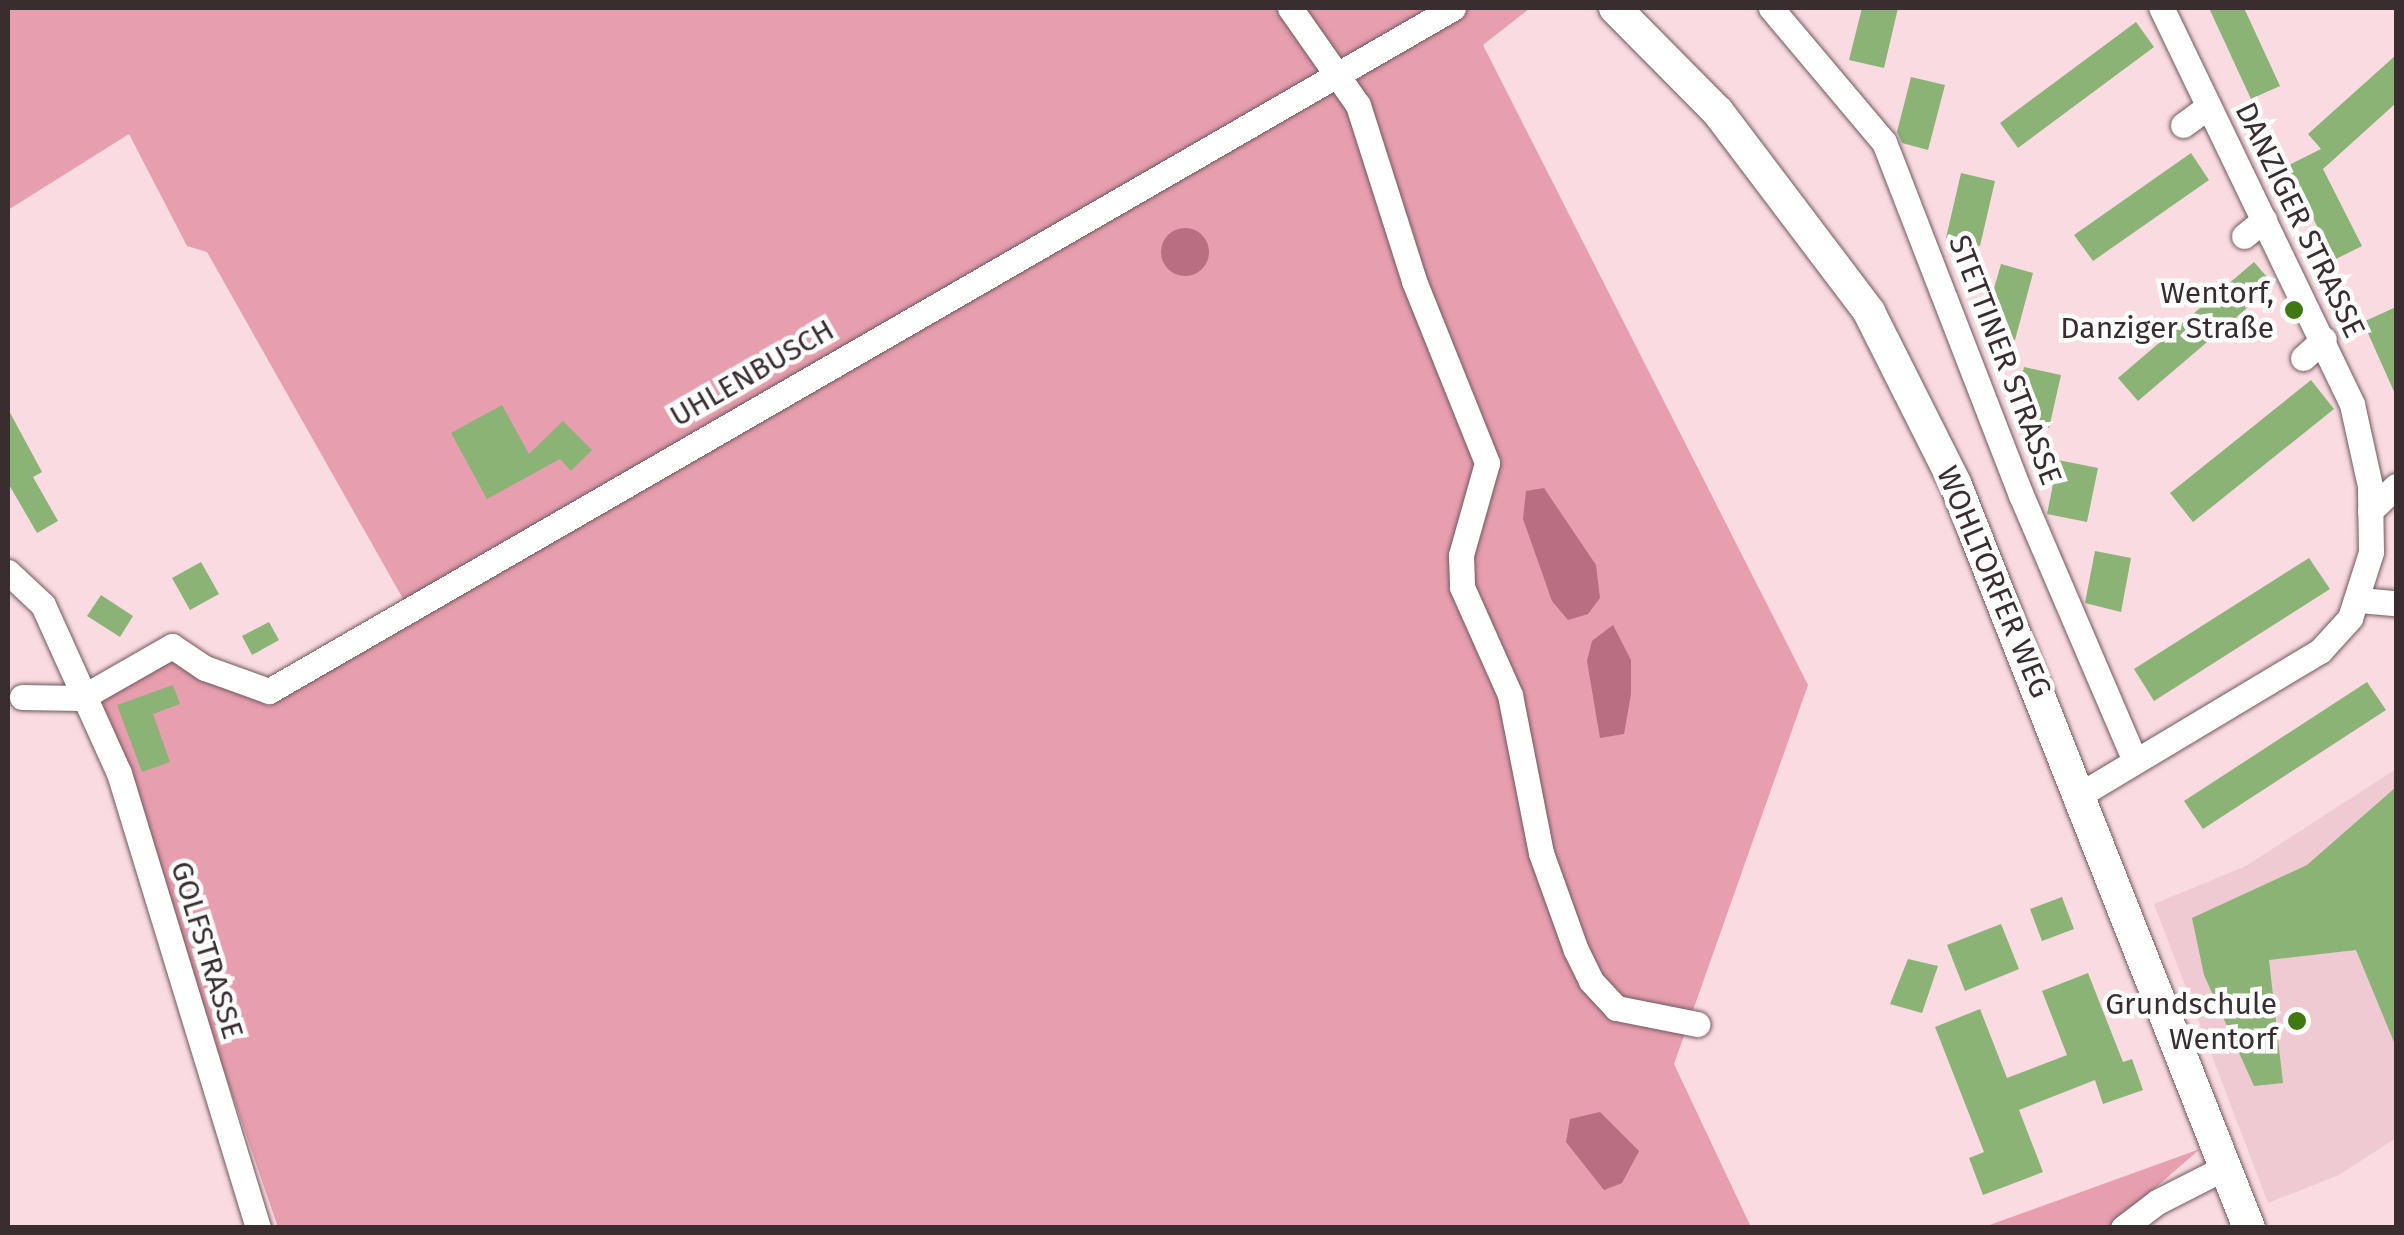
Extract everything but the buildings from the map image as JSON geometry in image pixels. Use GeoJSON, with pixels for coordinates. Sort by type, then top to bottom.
{"type":"FeatureCollection","features":[{"type":"Feature","properties":{"kind":"main road","name":"WOHLTORFER WEG"},"geometry":{"type":"LineString","coordinates":[[1615,8],[1718,112],[1868,312],[1955,482],[2250,1228]]}},
{"type":"Feature","properties":{"kind":"street"},"geometry":{"type":"LineString","coordinates":[[1290,8],[1340,73],[1358,104],[1414,281],[1487,463],[1461,555],[1462,587],[1510,695],[1541,853],[1576,950],[1616,1008],[1697,1024]]}},
{"type":"Feature","properties":{"kind":"street","name":"UHLENBUSCH"},"geometry":{"type":"LineString","coordinates":[[81,698],[172,646],[205,668],[269,691],[1453,8]]}},
{"type":"Feature","properties":{"kind":"street","name":"STETTINER STRASSE"},"geometry":{"type":"LineString","coordinates":[[1771,8],[1884,142],[2021,496],[2135,761]]}},
{"type":"Feature","properties":{"kind":"street","name":"DANZIGER STRASSE"},"geometry":{"type":"LineString","coordinates":[[2081,794],[2320,651],[2358,600],[2370,552],[2370,512],[2352,404],[2324,340],[2254,228],[2208,107],[2162,8]]}},
{"type":"Feature","properties":{"kind":"street"},"geometry":{"type":"LineString","coordinates":[[2183,125],[2208,107]]}},
{"type":"Feature","properties":{"kind":"street"},"geometry":{"type":"LineString","coordinates":[[2303,358],[2324,340]]}},
{"type":"Feature","properties":{"kind":"street"},"geometry":{"type":"LineString","coordinates":[[2370,512],[2396,486]]}},
{"type":"Feature","properties":{"kind":"street","name":"GOLFSTRASSE"},"geometry":{"type":"LineString","coordinates":[[8,572],[43,605],[81,698],[118,773],[258,1228]]}},
{"type":"Feature","properties":{"kind":"street"},"geometry":{"type":"LineString","coordinates":[[2358,600],[2396,603]]}},
{"type":"Feature","properties":{"kind":"street"},"geometry":{"type":"LineString","coordinates":[[22,697],[81,698]]}},
{"type":"Feature","properties":{"kind":"street"},"geometry":{"type":"LineString","coordinates":[[2133,1223],[2226,1167]]}},
{"type":"Feature","properties":{"kind":"shaded area"},"geometry":{"type":"Polygon","coordinates":[[[8,8],[1530,8],[1483,45],[1808,685],[1674,1064],[1751,1227],[278,1227],[96,701],[170,652],[209,681],[269,706],[415,620],[207,252],[187,246],[129,134],[8,210],[8,8]]]}},
{"type":"Feature","properties":{"kind":"shaded area"},"geometry":{"type":"Polygon","coordinates":[[[1185,228],[1202,235],[1209,252],[1202,269],[1185,276],[1168,269],[1161,252],[1168,235],[1185,228]]]}},
{"type":"Feature","properties":{"kind":"shaded area"},"geometry":{"type":"Polygon","coordinates":[[[1544,488],[1596,565],[1600,598],[1588,614],[1568,620],[1552,601],[1523,519],[1526,491],[1544,488]]]}},
{"type":"Feature","properties":{"kind":"shaded area"},"geometry":{"type":"Polygon","coordinates":[[[1613,625],[1631,660],[1631,694],[1624,734],[1600,738],[1587,661],[1592,641],[1613,625]]]}},
{"type":"Feature","properties":{"kind":"shaded area","name":"Grundschule Wentorf"},"geometry":{"type":"Polygon","coordinates":[[[2396,769],[2396,1138],[2339,1175],[2268,1203],[2154,904],[2246,866],[2396,769]]]}},
{"type":"Feature","properties":{"kind":"shaded area"},"geometry":{"type":"Polygon","coordinates":[[[1600,1112],[1639,1151],[1622,1183],[1604,1190],[1566,1142],[1570,1119],[1600,1112]]]}},
{"type":"Feature","properties":{"kind":"shaded area"},"geometry":{"type":"Polygon","coordinates":[[[2200,1149],[2110,1227],[1984,1227],[2200,1149]]]}},
{"type":"Feature","properties":{"kind":"place","name":"Wentorf, Danziger Straße"},"geometry":{"type":"Point","coordinates":[2294,310]}},
{"type":"Feature","properties":{"kind":"place","name":"Grundschule Wentorf"},"geometry":{"type":"Point","coordinates":[2297,1021]}}]}
